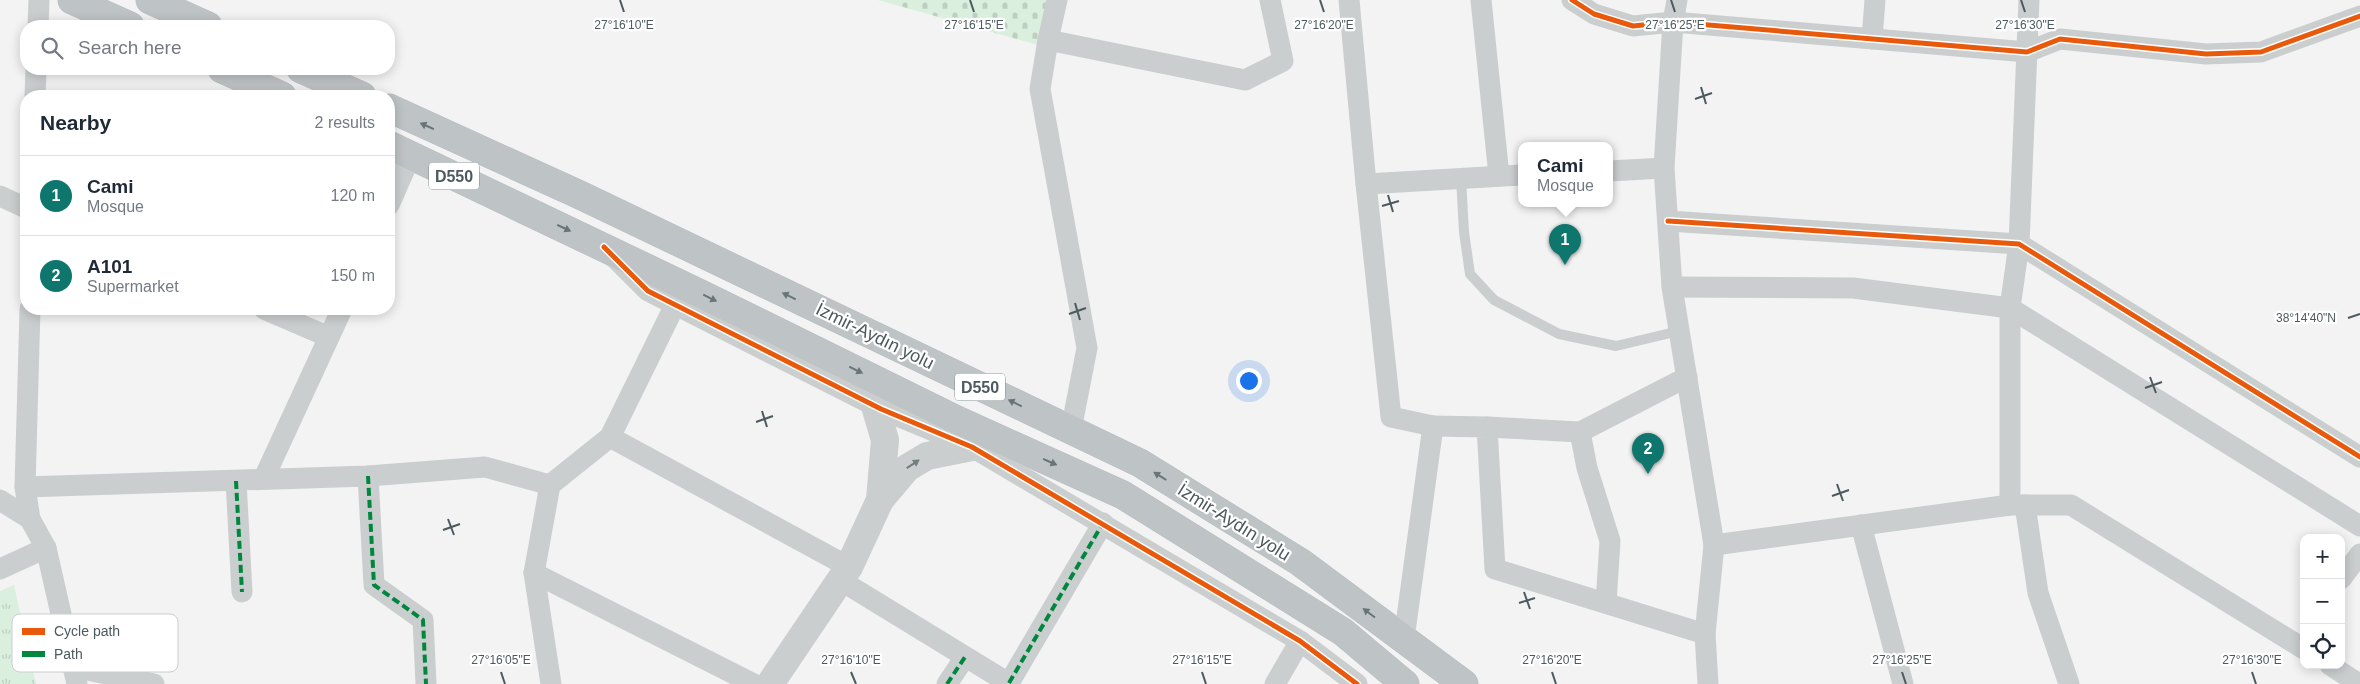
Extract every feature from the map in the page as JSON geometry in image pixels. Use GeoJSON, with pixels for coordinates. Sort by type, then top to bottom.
{"type":"FeatureCollection","features":[{"type":"Feature","properties":{"kind":"highway"},"geometry":{"type":"LineString","coordinates":[[72,0],[117,20]]}},
{"type":"Feature","properties":{"kind":"highway"},"geometry":{"type":"LineString","coordinates":[[150,0],[195,20]]}},
{"type":"Feature","properties":{"kind":"highway"},"geometry":{"type":"LineString","coordinates":[[235,75],[269,90]]}},
{"type":"Feature","properties":{"kind":"highway"},"geometry":{"type":"LineString","coordinates":[[315,75],[348,90]]}},
{"type":"Feature","properties":{"kind":"highway","name":"İzmir-Aydın yolu"},"geometry":{"type":"LineString","coordinates":[[395,111],[580,195],[1140,463],[1300,562],[1464,684]]}},
{"type":"Feature","properties":{"kind":"highway","name":"İzmir-Aydın yolu"},"geometry":{"type":"LineString","coordinates":[[400,150],[604,247],[957,420],[1123,495],[1343,632],[1404,684]]}},
{"type":"Feature","properties":{"kind":"highway"},"geometry":{"type":"LineString","coordinates":[[957,420],[972,447],[1014,446]]}},
{"type":"Feature","properties":{"kind":"street"},"geometry":{"type":"LineString","coordinates":[[38,0],[38,20]]}},
{"type":"Feature","properties":{"kind":"street"},"geometry":{"type":"LineString","coordinates":[[1057,0],[1040,89],[1087,348],[1071,430]]}},
{"type":"Feature","properties":{"kind":"street"},"geometry":{"type":"LineString","coordinates":[[1048,40],[1245,80],[1283,61],[1270,0]]}},
{"type":"Feature","properties":{"kind":"street"},"geometry":{"type":"LineString","coordinates":[[1349,0],[1366,184],[1391,417],[1433,426],[1580,432],[1686,377]]}},
{"type":"Feature","properties":{"kind":"street"},"geometry":{"type":"LineString","coordinates":[[1481,0],[1499,176]]}},
{"type":"Feature","properties":{"kind":"street"},"geometry":{"type":"LineString","coordinates":[[1572,0],[1594,14],[1633,26],[1673,22],[2027,52],[2060,39],[2206,54],[2261,52],[2360,16]]}},
{"type":"Feature","properties":{"kind":"street"},"geometry":{"type":"LineString","coordinates":[[1677,0],[1673,22],[1664,168],[1672,287],[1714,545],[1705,634],[1708,684]]}},
{"type":"Feature","properties":{"kind":"street"},"geometry":{"type":"LineString","coordinates":[[1872,39],[1875,0]]}},
{"type":"Feature","properties":{"kind":"street"},"geometry":{"type":"LineString","coordinates":[[2029,0],[2019,244],[2010,308],[2017,505],[2038,593],[2069,684]]}},
{"type":"Feature","properties":{"kind":"street"},"geometry":{"type":"LineString","coordinates":[[35,90],[36,75]]}},
{"type":"Feature","properties":{"kind":"street"},"geometry":{"type":"LineString","coordinates":[[395,175],[400,150]]}},
{"type":"Feature","properties":{"kind":"street"},"geometry":{"type":"LineString","coordinates":[[1613,171],[1664,168]]}},
{"type":"Feature","properties":{"kind":"street"},"geometry":{"type":"LineString","coordinates":[[1366,184],[1518,175]]}},
{"type":"Feature","properties":{"kind":"street"},"geometry":{"type":"LineString","coordinates":[[0,196],[20,205]]}},
{"type":"Feature","properties":{"kind":"street"},"geometry":{"type":"LineString","coordinates":[[1668,221],[2019,244],[2360,457]]}},
{"type":"Feature","properties":{"kind":"street"},"geometry":{"type":"LineString","coordinates":[[604,247],[648,292],[874,406],[972,447],[1300,641],[1356,684]]}},
{"type":"Feature","properties":{"kind":"street"},"geometry":{"type":"LineString","coordinates":[[1672,287],[1853,288],[2010,308],[2360,526]]}},
{"type":"Feature","properties":{"kind":"street"},"geometry":{"type":"LineString","coordinates":[[550,684],[534,573],[550,486],[610,437],[675,305]]}},
{"type":"Feature","properties":{"kind":"street"},"geometry":{"type":"LineString","coordinates":[[30,315],[24,487],[30,520],[46,548],[61,614]]}},
{"type":"Feature","properties":{"kind":"street"},"geometry":{"type":"LineString","coordinates":[[278,315],[329,336]]}},
{"type":"Feature","properties":{"kind":"street"},"geometry":{"type":"LineString","coordinates":[[264,478],[339,315]]}},
{"type":"Feature","properties":{"kind":"street"},"geometry":{"type":"LineString","coordinates":[[874,406],[886,440],[880,500]]}},
{"type":"Feature","properties":{"kind":"street"},"geometry":{"type":"LineString","coordinates":[[1404,640],[1433,426]]}},
{"type":"Feature","properties":{"kind":"street"},"geometry":{"type":"LineString","coordinates":[[1487,427],[1496,569],[1705,634]]}},
{"type":"Feature","properties":{"kind":"street"},"geometry":{"type":"LineString","coordinates":[[1580,432],[1587,468],[1610,541],[1606,603]]}},
{"type":"Feature","properties":{"kind":"street"},"geometry":{"type":"LineString","coordinates":[[610,437],[845,574],[965,657],[1009,684],[1103,523]]}},
{"type":"Feature","properties":{"kind":"street"},"geometry":{"type":"LineString","coordinates":[[770,684],[845,574],[880,500],[907,468],[927,456],[972,447]]}},
{"type":"Feature","properties":{"kind":"street"},"geometry":{"type":"LineString","coordinates":[[24,487],[368,476],[485,467],[550,486]]}},
{"type":"Feature","properties":{"kind":"street"},"geometry":{"type":"LineString","coordinates":[[368,476],[374,585],[422,620],[426,684]]}},
{"type":"Feature","properties":{"kind":"street"},"geometry":{"type":"LineString","coordinates":[[236,481],[242,592]]}},
{"type":"Feature","properties":{"kind":"street"},"geometry":{"type":"LineString","coordinates":[[0,500],[30,520]]}},
{"type":"Feature","properties":{"kind":"street"},"geometry":{"type":"LineString","coordinates":[[1714,545],[2017,505],[2071,505],[2300,640]]}},
{"type":"Feature","properties":{"kind":"street"},"geometry":{"type":"LineString","coordinates":[[1861,525],[1903,684]]}},
{"type":"Feature","properties":{"kind":"street"},"geometry":{"type":"LineString","coordinates":[[0,569],[46,548]]}},
{"type":"Feature","properties":{"kind":"street"},"geometry":{"type":"LineString","coordinates":[[2345,574],[2360,554]]}},
{"type":"Feature","properties":{"kind":"street"},"geometry":{"type":"LineString","coordinates":[[534,573],[754,684]]}},
{"type":"Feature","properties":{"kind":"street"},"geometry":{"type":"LineString","coordinates":[[1275,684],[1300,641]]}},
{"type":"Feature","properties":{"kind":"street"},"geometry":{"type":"LineString","coordinates":[[948,684],[965,657]]}},
{"type":"Feature","properties":{"kind":"street"},"geometry":{"type":"LineString","coordinates":[[2336,669],[2359,684]]}},
{"type":"Feature","properties":{"kind":"street"},"geometry":{"type":"LineString","coordinates":[[75,675],[154,684]]}},
{"type":"Feature","properties":{"kind":"lane"},"geometry":{"type":"LineString","coordinates":[[1461,178],[1464,232],[1470,274],[1494,300],[1559,334],[1616,346],[1679,331]]}},
{"type":"Feature","properties":{"kind":"green space"},"geometry":{"type":"Polygon","coordinates":[[[878,0],[1050,0],[1038,45],[878,0]]]}},
{"type":"Feature","properties":{"kind":"green space"},"geometry":{"type":"Polygon","coordinates":[[[14,585],[20,614],[12,614],[12,672],[33,672],[36,684],[0,684],[0,591],[14,585]]]}},
{"type":"Feature","properties":{"kind":"marked path"},"geometry":{"type":"LineString","coordinates":[[368,476],[374,585],[423,620],[426,684]]}},
{"type":"Feature","properties":{"kind":"marked path"},"geometry":{"type":"LineString","coordinates":[[236,481],[242,592]]}},
{"type":"Feature","properties":{"kind":"marked path"},"geometry":{"type":"LineString","coordinates":[[1009,683],[1103,523]]}},
{"type":"Feature","properties":{"kind":"marked path"},"geometry":{"type":"LineString","coordinates":[[947,684],[965,657]]}},
{"type":"Feature","properties":{"kind":"cycle path"},"geometry":{"type":"LineString","coordinates":[[1572,0],[1594,14],[1633,26],[1673,22],[2027,52],[2060,39],[2206,54],[2261,52],[2360,16]]}},
{"type":"Feature","properties":{"kind":"cycle path"},"geometry":{"type":"LineString","coordinates":[[1668,221],[2019,244],[2360,457]]}},
{"type":"Feature","properties":{"kind":"cycle path"},"geometry":{"type":"LineString","coordinates":[[604,247],[648,291],[881,409],[972,447],[1300,641],[1357,684]]}},
{"type":"Feature","properties":{"kind":"place","name":"Cami"},"geometry":{"type":"Point","coordinates":[1565,265]}},
{"type":"Feature","properties":{"kind":"place","name":"A101"},"geometry":{"type":"Point","coordinates":[1648,474]}}]}
